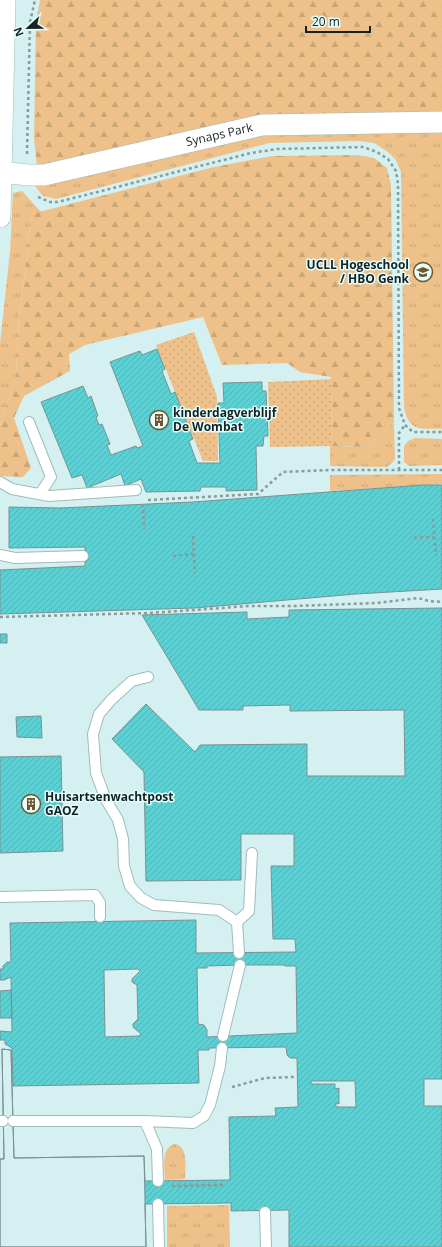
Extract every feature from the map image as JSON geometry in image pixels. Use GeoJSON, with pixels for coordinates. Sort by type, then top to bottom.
{"type":"FeatureCollection","features":[{"type":"Feature","properties":{"kind":"street"},"geometry":{"type":"LineString","coordinates":[[0,217],[0,172],[6,6]]}},
{"type":"Feature","properties":{"kind":"street","name":"Synaps Park"},"geometry":{"type":"LineString","coordinates":[[0,172],[44,175],[262,125],[442,122]]}},
{"type":"Feature","properties":{"kind":"lane"},"geometry":{"type":"LineString","coordinates":[[29,422],[51,477],[40,494]]}},
{"type":"Feature","properties":{"kind":"lane"},"geometry":{"type":"LineString","coordinates":[[0,482],[12,489],[49,496],[136,490]]}},
{"type":"Feature","properties":{"kind":"lane"},"geometry":{"type":"LineString","coordinates":[[0,555],[15,558],[83,556]]}},
{"type":"Feature","properties":{"kind":"lane"},"geometry":{"type":"LineString","coordinates":[[148,678],[132,681],[112,698],[99,714],[94,734],[96,773],[106,800],[118,820],[122,839],[124,866],[130,886],[141,898],[154,905],[219,910],[237,922]]}},
{"type":"Feature","properties":{"kind":"lane"},"geometry":{"type":"LineString","coordinates":[[237,922],[249,911],[252,853]]}},
{"type":"Feature","properties":{"kind":"lane"},"geometry":{"type":"LineString","coordinates":[[0,897],[95,895],[100,903],[100,917]]}},
{"type":"Feature","properties":{"kind":"lane"},"geometry":{"type":"LineString","coordinates":[[237,922],[239,953]]}},
{"type":"Feature","properties":{"kind":"lane"},"geometry":{"type":"LineString","coordinates":[[223,1036],[240,965]]}},
{"type":"Feature","properties":{"kind":"lane"},"geometry":{"type":"LineString","coordinates":[[5,1121],[145,1121],[193,1123],[204,1116],[210,1105],[220,1066],[222,1048]]}},
{"type":"Feature","properties":{"kind":"lane"},"geometry":{"type":"LineString","coordinates":[[145,1121],[157,1149],[158,1181]]}},
{"type":"Feature","properties":{"kind":"lane"},"geometry":{"type":"LineString","coordinates":[[158,1204],[159,1247]]}},
{"type":"Feature","properties":{"kind":"lane"},"geometry":{"type":"LineString","coordinates":[[265,1212],[266,1247]]}},
{"type":"Feature","properties":{"kind":"path"},"geometry":{"type":"LineString","coordinates":[[35,0],[30,22],[28,186],[31,191],[40,198],[50,202],[58,202],[251,153],[277,149],[363,147],[377,152],[388,159],[396,171],[398,184],[399,408],[405,425],[413,432],[442,432]]}},
{"type":"Feature","properties":{"kind":"path"},"geometry":{"type":"LineString","coordinates":[[399,470],[400,433],[405,425]]}},
{"type":"Feature","properties":{"kind":"path"},"geometry":{"type":"LineString","coordinates":[[144,529],[143,500],[258,494],[283,472],[330,470],[442,470]]}},
{"type":"Feature","properties":{"kind":"path"},"geometry":{"type":"LineString","coordinates":[[433,519],[436,556]]}},
{"type":"Feature","properties":{"kind":"path"},"geometry":{"type":"LineString","coordinates":[[193,536],[195,573]]}},
{"type":"Feature","properties":{"kind":"path"},"geometry":{"type":"LineString","coordinates":[[414,538],[434,537]]}},
{"type":"Feature","properties":{"kind":"path"},"geometry":{"type":"LineString","coordinates":[[173,556],[194,554]]}},
{"type":"Feature","properties":{"kind":"path"},"geometry":{"type":"LineString","coordinates":[[0,617],[157,612],[248,606],[377,603],[418,598],[442,602]]}},
{"type":"Feature","properties":{"kind":"path"},"geometry":{"type":"LineString","coordinates":[[213,1095],[239,1084],[265,1078],[294,1077]]}},
{"type":"Feature","properties":{"kind":"path"},"geometry":{"type":"LineString","coordinates":[[167,1186],[223,1185]]}},
{"type":"Feature","properties":{"kind":"green space"},"geometry":{"type":"Polygon","coordinates":[[[40,0],[442,0],[442,113],[263,117],[37,167],[34,138],[36,24],[40,0]]]}},
{"type":"Feature","properties":{"kind":"green space","name":"UCLL Hogeschool / HBO Genk"},"geometry":{"type":"Polygon","coordinates":[[[442,130],[442,429],[417,428],[409,422],[404,408],[401,172],[396,160],[388,152],[374,143],[358,141],[269,143],[56,199],[43,196],[35,186],[83,173],[260,133],[442,130]]]}},
{"type":"Feature","properties":{"kind":"green space"},"geometry":{"type":"Polygon","coordinates":[[[357,155],[374,158],[387,168],[391,185],[394,423],[366,447],[332,446],[331,377],[300,372],[287,363],[222,365],[203,317],[85,345],[69,354],[70,371],[24,396],[14,418],[31,468],[23,477],[0,476],[0,425],[16,377],[19,317],[31,214],[214,167],[272,156],[357,155]]]}},
{"type":"Feature","properties":{"kind":"green space"},"geometry":{"type":"Polygon","coordinates":[[[22,191],[41,212],[31,214],[19,317],[16,377],[0,425],[0,343],[10,252],[13,193],[22,191]]]}},
{"type":"Feature","properties":{"kind":"green space"},"geometry":{"type":"Polygon","coordinates":[[[194,332],[217,397],[218,461],[203,461],[156,345],[194,332]]]}},
{"type":"Feature","properties":{"kind":"green space"},"geometry":{"type":"Polygon","coordinates":[[[331,379],[332,446],[270,447],[268,382],[331,379]]]}},
{"type":"Feature","properties":{"kind":"green space"},"geometry":{"type":"Polygon","coordinates":[[[394,423],[395,459],[387,467],[330,466],[330,446],[366,447],[394,423]]]}},
{"type":"Feature","properties":{"kind":"green space"},"geometry":{"type":"Polygon","coordinates":[[[415,438],[442,439],[442,465],[409,466],[404,462],[404,446],[408,441],[415,438]]]}},
{"type":"Feature","properties":{"kind":"green space"},"geometry":{"type":"Polygon","coordinates":[[[442,474],[442,484],[330,491],[330,475],[442,474]]]}},
{"type":"Feature","properties":{"kind":"green space"},"geometry":{"type":"Polygon","coordinates":[[[174,1144],[179,1146],[184,1153],[185,1179],[165,1180],[165,1155],[167,1150],[174,1144]]]}},
{"type":"Feature","properties":{"kind":"green space"},"geometry":{"type":"Polygon","coordinates":[[[229,1205],[230,1247],[167,1247],[167,1206],[229,1205]]]}},
{"type":"Feature","properties":{"kind":"building","name":"kinderdagverblijf De Wombat"},"geometry":{"type":"Polygon","coordinates":[[[157,349],[165,369],[162,371],[171,394],[175,392],[193,439],[189,441],[197,463],[220,463],[218,403],[224,403],[223,383],[262,382],[262,391],[266,391],[268,436],[264,436],[263,446],[256,446],[257,490],[226,491],[226,487],[201,487],[200,491],[146,492],[141,479],[125,486],[121,474],[87,488],[82,475],[72,478],[41,402],[83,386],[88,398],[91,396],[98,416],[96,417],[99,425],[102,424],[110,444],[107,445],[111,455],[136,446],[137,448],[143,446],[110,362],[140,351],[142,355],[157,349]]]}},
{"type":"Feature","properties":{"kind":"building"},"geometry":{"type":"Polygon","coordinates":[[[423,485],[442,485],[442,589],[356,594],[195,608],[0,614],[0,570],[85,566],[85,547],[9,548],[9,507],[60,508],[193,502],[423,485]]]}},
{"type":"Feature","properties":{"kind":"building"},"geometry":{"type":"Polygon","coordinates":[[[442,608],[442,1079],[424,1079],[424,1106],[442,1106],[442,1247],[289,1247],[289,1210],[231,1211],[231,1203],[145,1204],[146,1247],[0,1247],[0,1159],[4,1159],[2,1049],[11,1050],[14,1158],[144,1156],[145,1181],[230,1180],[229,1117],[276,1116],[275,1108],[298,1107],[297,1058],[290,1058],[287,1055],[286,1047],[209,1048],[209,1050],[198,1050],[199,1083],[13,1086],[12,1048],[5,1044],[5,1040],[0,1040],[0,1031],[12,1032],[11,977],[0,980],[0,969],[3,969],[3,966],[7,962],[11,962],[10,923],[196,920],[196,953],[296,952],[295,939],[273,939],[271,866],[294,866],[294,834],[241,834],[241,880],[146,881],[144,772],[112,739],[146,704],[195,752],[200,745],[307,744],[307,776],[405,776],[404,710],[290,711],[290,705],[243,706],[243,710],[199,710],[142,615],[247,612],[247,619],[289,617],[289,610],[442,608]],[[207,966],[207,968],[197,968],[198,1024],[204,1025],[207,1030],[207,1037],[297,1033],[296,966],[207,966]],[[138,969],[104,970],[105,1037],[139,1036],[141,1034],[133,1027],[133,1024],[138,1019],[137,985],[132,982],[132,979],[140,971],[138,969]],[[311,1081],[311,1084],[335,1084],[335,1089],[339,1088],[339,1104],[336,1103],[336,1107],[356,1107],[355,1081],[311,1081]]]}},
{"type":"Feature","properties":{"kind":"building"},"geometry":{"type":"Polygon","coordinates":[[[0,634],[7,634],[7,643],[0,643],[0,634]]]}},
{"type":"Feature","properties":{"kind":"building"},"geometry":{"type":"Polygon","coordinates":[[[41,716],[42,738],[17,737],[16,717],[41,716]]]}},
{"type":"Feature","properties":{"kind":"building","name":"Huisartsenwachtpost GAOZ"},"geometry":{"type":"Polygon","coordinates":[[[61,756],[63,851],[0,853],[0,757],[61,756]]]}},
{"type":"Feature","properties":{"kind":"building"},"geometry":{"type":"Polygon","coordinates":[[[11,990],[12,1018],[0,1018],[0,991],[11,990]]]}},
{"type":"Feature","properties":{"kind":"building"},"geometry":{"type":"Polygon","coordinates":[[[2,1049],[11,1050],[14,1158],[144,1156],[146,1247],[0,1247],[0,1159],[4,1159],[2,1049]]]}},
{"type":"Feature","properties":{"kind":"place","name":"UCLL Hogeschool / HBO Genk"},"geometry":{"type":"Point","coordinates":[423,272]}},
{"type":"Feature","properties":{"kind":"place","name":"kinderdagverblijf De Wombat"},"geometry":{"type":"Point","coordinates":[159,420]}},
{"type":"Feature","properties":{"kind":"place","name":"Huisartsenwachtpost GAOZ"},"geometry":{"type":"Point","coordinates":[31,804]}}]}
